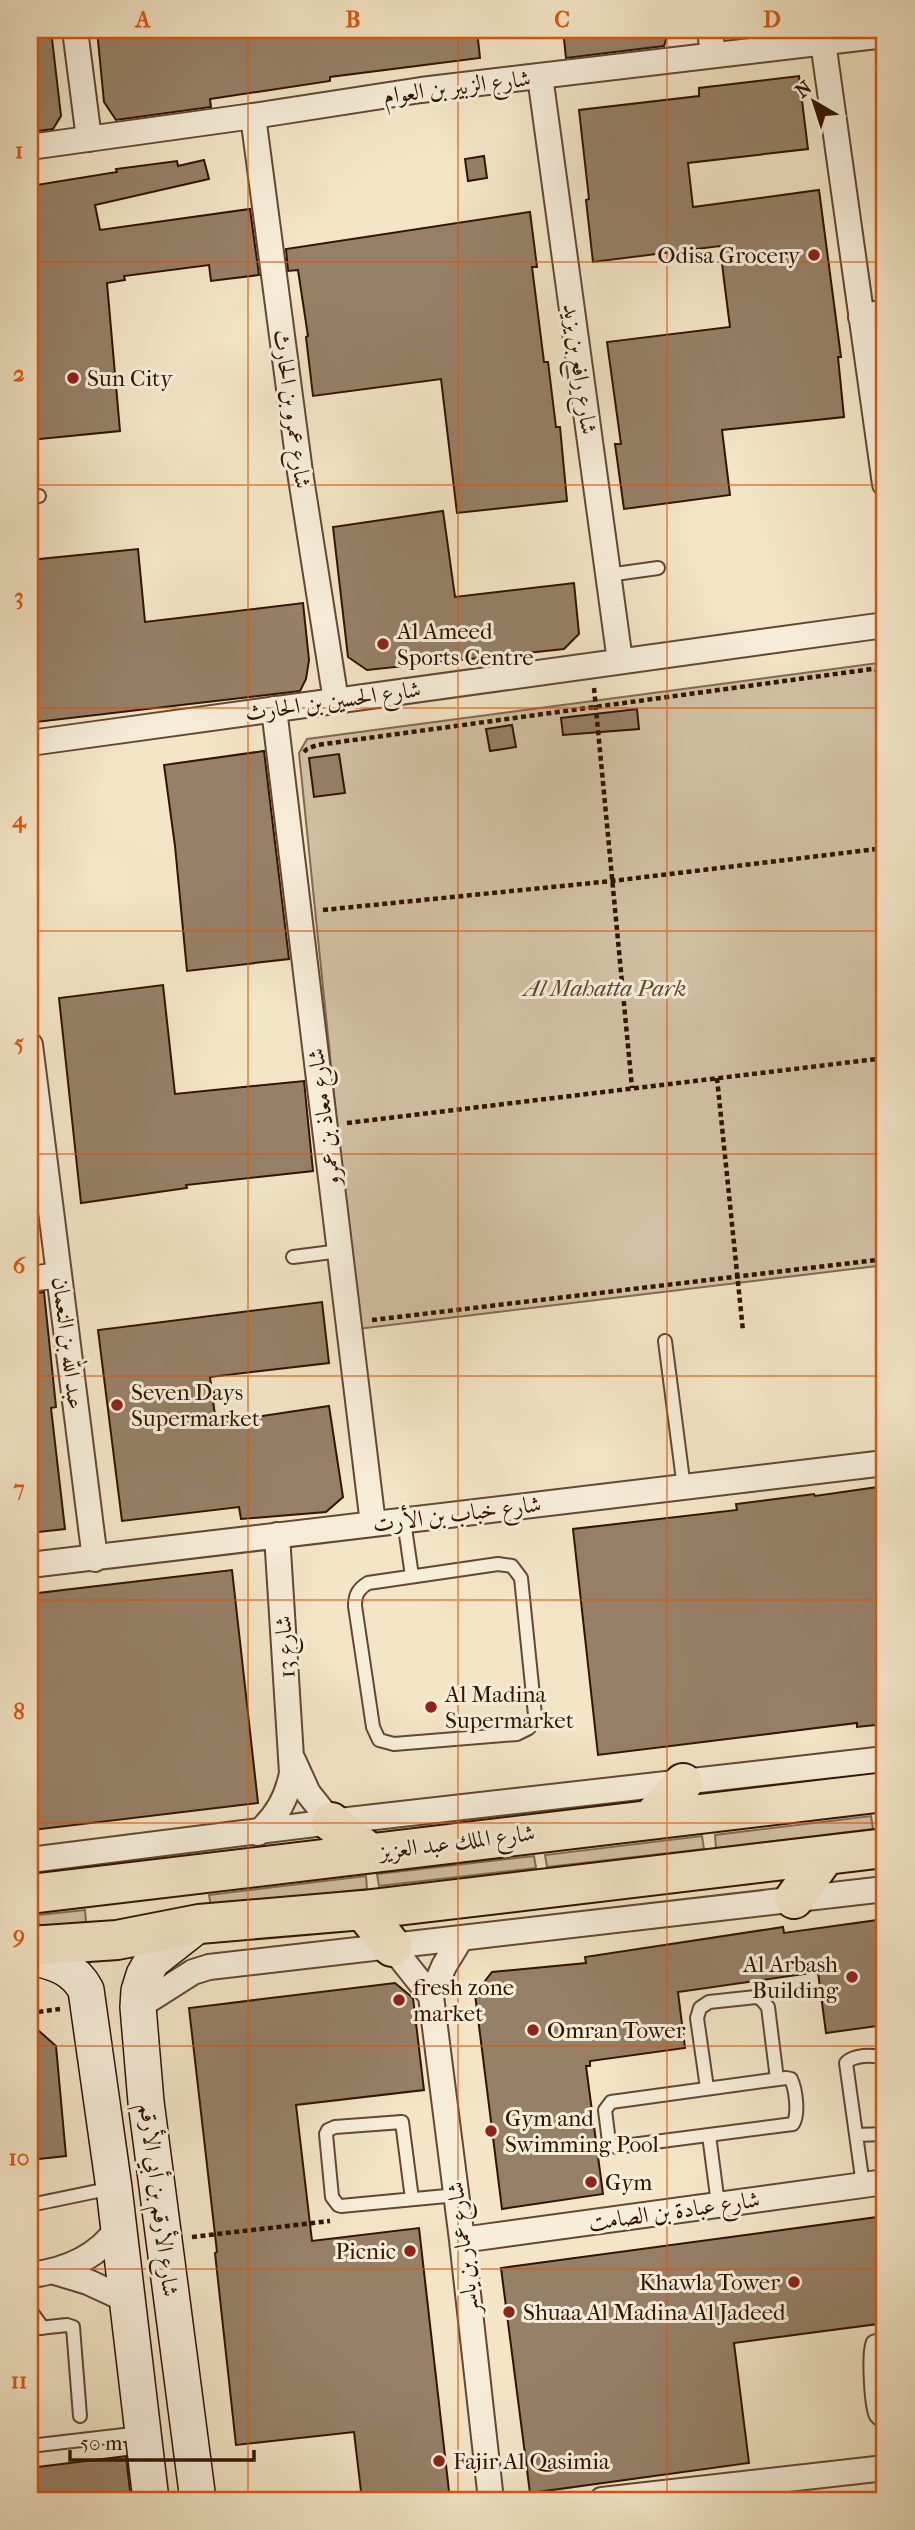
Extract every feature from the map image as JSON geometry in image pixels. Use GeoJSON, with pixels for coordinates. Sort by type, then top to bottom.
{"type":"FeatureCollection","features":[{"type":"Feature","properties":{"kind":"highway"},"geometry":{"type":"LineString","coordinates":[[651,1819],[683,1783]]}},
{"type":"Feature","properties":{"kind":"highway","name":"شارع الملك عبد العزيز"},"geometry":{"type":"LineString","coordinates":[[30,1894],[885,1792]]}},
{"type":"Feature","properties":{"kind":"highway"},"geometry":{"type":"LineString","coordinates":[[331,1822],[370,1853]]}},
{"type":"Feature","properties":{"kind":"highway"},"geometry":{"type":"LineString","coordinates":[[30,1945],[117,1940],[199,1924],[363,1910],[885,1849]]}},
{"type":"Feature","properties":{"kind":"highway"},"geometry":{"type":"LineString","coordinates":[[794,1899],[825,1856]]}},
{"type":"Feature","properties":{"kind":"highway"},"geometry":{"type":"LineString","coordinates":[[363,1910],[392,1947]]}},
{"type":"Feature","properties":{"kind":"street"},"geometry":{"type":"LineString","coordinates":[[75,30],[89,139]]}},
{"type":"Feature","properties":{"kind":"street"},"geometry":{"type":"LineString","coordinates":[[710,30],[713,55]]}},
{"type":"Feature","properties":{"kind":"street","name":"شارع الزبير بن العوام"},"geometry":{"type":"LineString","coordinates":[[30,147],[421,90],[885,35]]}},
{"type":"Feature","properties":{"kind":"street"},"geometry":{"type":"LineString","coordinates":[[823,42],[873,314],[885,484]]}},
{"type":"Feature","properties":{"kind":"street","name":"شارع رافع بن يزيد"},"geometry":{"type":"LineString","coordinates":[[540,76],[620,661]]}},
{"type":"Feature","properties":{"kind":"street","name":"شارع عمرو بن الحارث"},"geometry":{"type":"LineString","coordinates":[[253,116],[300,472],[336,701]]}},
{"type":"Feature","properties":{"kind":"street","name":"شارع الحسين بن الحارث"},"geometry":{"type":"LineString","coordinates":[[30,743],[885,625]]}},
{"type":"Feature","properties":{"kind":"street","name":"شارع معاذ بن عمرو"},"geometry":{"type":"LineString","coordinates":[[274,709],[373,1524]]}},
{"type":"Feature","properties":{"kind":"street","name":"عبد الله بن النعمان"},"geometry":{"type":"LineString","coordinates":[[30,1045],[95,1559]]}},
{"type":"Feature","properties":{"kind":"street"},"geometry":{"type":"LineString","coordinates":[[30,1279],[59,1275]]}},
{"type":"Feature","properties":{"kind":"street","name":"شارع خباب بن الأرت"},"geometry":{"type":"LineString","coordinates":[[30,1566],[885,1463]]}},
{"type":"Feature","properties":{"kind":"street","name":"شارع 13"},"geometry":{"type":"LineString","coordinates":[[258,1833],[284,1800],[289,1787],[292,1759],[277,1535]]}},
{"type":"Feature","properties":{"kind":"street","name":"شارع 13"},"geometry":{"type":"LineString","coordinates":[[292,1759],[308,1793],[331,1822]]}},
{"type":"Feature","properties":{"kind":"street","name":"شارع الملك عبد العزيز"},"geometry":{"type":"LineString","coordinates":[[30,1860],[331,1822],[885,1759]]}},
{"type":"Feature","properties":{"kind":"street"},"geometry":{"type":"LineString","coordinates":[[138,2007],[193,1972],[209,1967],[885,1889]]}},
{"type":"Feature","properties":{"kind":"street","name":"شارع الأرقم بن أبي الأرقم"},"geometry":{"type":"LineString","coordinates":[[198,2500],[146,2102],[138,2007],[141,1983],[152,1961],[199,1924]]}},
{"type":"Feature","properties":{"kind":"street"},"geometry":{"type":"LineString","coordinates":[[392,1947],[431,1996],[444,1966],[461,1938]]}},
{"type":"Feature","properties":{"kind":"street","name":"شارع الأرقم بن أبي الأرقم"},"geometry":{"type":"LineString","coordinates":[[30,1955],[67,1968],[79,1977],[86,1990],[114,2188],[151,2500]]}},
{"type":"Feature","properties":{"kind":"street","name":"شارع عمار بن ياسر"},"geometry":{"type":"LineString","coordinates":[[431,1996],[457,2195],[491,2500]]}},
{"type":"Feature","properties":{"kind":"street"},"geometry":{"type":"LineString","coordinates":[[92,2039],[96,2031],[103,2026],[119,2027],[125,2034],[131,2083],[146,2102]]}},
{"type":"Feature","properties":{"kind":"street","name":"شارع عبادة بن الصامت"},"geometry":{"type":"LineString","coordinates":[[462,2240],[874,2183]]}},
{"type":"Feature","properties":{"kind":"street"},"geometry":{"type":"LineString","coordinates":[[30,2275],[55,2272],[87,2257],[118,2228]]}},
{"type":"Feature","properties":{"kind":"street"},"geometry":{"type":"LineString","coordinates":[[55,2272],[88,2282],[127,2300]]}},
{"type":"Feature","properties":{"kind":"street"},"geometry":{"type":"LineString","coordinates":[[602,2500],[790,2490],[885,2468]]}},
{"type":"Feature","properties":{"kind":"lane"},"geometry":{"type":"LineString","coordinates":[[608,575],[657,568]]}},
{"type":"Feature","properties":{"kind":"lane"},"geometry":{"type":"LineString","coordinates":[[293,1258],[341,1251]]}},
{"type":"Feature","properties":{"kind":"lane"},"geometry":{"type":"LineString","coordinates":[[666,1341],[684,1488]]}},
{"type":"Feature","properties":{"kind":"lane"},"geometry":{"type":"LineString","coordinates":[[404,1521],[412,1576]]}},
{"type":"Feature","properties":{"kind":"lane"},"geometry":{"type":"LineString","coordinates":[[498,1564],[512,1566],[518,1571],[521,1578],[535,1715],[529,1728],[517,1734],[420,1742],[394,1744],[379,1740],[373,1727],[355,1596],[360,1588],[368,1583],[412,1576],[498,1564]]}},
{"type":"Feature","properties":{"kind":"lane"},"geometry":{"type":"LineString","coordinates":[[707,2088],[697,2018],[700,2008],[709,2002],[756,1997],[765,2002],[768,2007],[777,2079]]}},
{"type":"Feature","properties":{"kind":"lane"},"geometry":{"type":"LineString","coordinates":[[874,2183],[856,2136],[846,2063],[853,2058],[877,2056],[883,2058],[885,2064]]}},
{"type":"Feature","properties":{"kind":"lane"},"geometry":{"type":"LineString","coordinates":[[789,2078],[793,2082],[795,2123],[613,2146],[609,2142],[605,2110],[608,2104],[614,2101],[777,2079],[789,2078]]}},
{"type":"Feature","properties":{"kind":"lane"},"geometry":{"type":"LineString","coordinates":[[412,2199],[402,2122],[335,2127],[328,2130],[326,2134],[334,2203],[341,2206],[457,2195]]}},
{"type":"Feature","properties":{"kind":"lane"},"geometry":{"type":"LineString","coordinates":[[856,2136],[885,2134]]}},
{"type":"Feature","properties":{"kind":"lane"},"geometry":{"type":"LineString","coordinates":[[709,2135],[718,2204]]}},
{"type":"Feature","properties":{"kind":"lane"},"geometry":{"type":"LineString","coordinates":[[30,2205],[114,2188]]}},
{"type":"Feature","properties":{"kind":"lane"},"geometry":{"type":"LineString","coordinates":[[30,2310],[36,2328],[67,2325],[73,2327],[80,2416]]}},
{"type":"Feature","properties":{"kind":"lane"},"geometry":{"type":"LineString","coordinates":[[885,2338],[873,2342],[869,2352],[874,2410],[885,2423]]}},
{"type":"Feature","properties":{"kind":"lane"},"geometry":{"type":"LineString","coordinates":[[30,2407],[31,2417]]}},
{"type":"Feature","properties":{"kind":"lane"},"geometry":{"type":"LineString","coordinates":[[30,2446],[143,2433]]}},
{"type":"Feature","properties":{"kind":"path"},"geometry":{"type":"LineString","coordinates":[[593,665],[632,1088]]}},
{"type":"Feature","properties":{"kind":"path"},"geometry":{"type":"LineString","coordinates":[[303,758],[307,748],[317,745],[872,669],[882,671],[885,675]]}},
{"type":"Feature","properties":{"kind":"path"},"geometry":{"type":"LineString","coordinates":[[319,911],[612,881],[885,848]]}},
{"type":"Feature","properties":{"kind":"path"},"geometry":{"type":"LineString","coordinates":[[343,1124],[885,1058]]}},
{"type":"Feature","properties":{"kind":"path"},"geometry":{"type":"LineString","coordinates":[[717,1078],[743,1331]]}},
{"type":"Feature","properties":{"kind":"path"},"geometry":{"type":"LineString","coordinates":[[366,1317],[377,1321],[885,1259]]}},
{"type":"Feature","properties":{"kind":"path"},"geometry":{"type":"LineString","coordinates":[[164,2240],[338,2220]]}},
{"type":"Feature","properties":{"kind":"green space","name":"Al Mahatta Park"},"geometry":{"type":"Polygon","coordinates":[[[878,663],[885,668],[885,1265],[358,1329],[299,753],[307,739],[878,663]]]}},
{"type":"Feature","properties":{"kind":"green space"},"geometry":{"type":"Polygon","coordinates":[[[871,1816],[873,1829],[716,1848],[715,1835],[871,1816]]]}},
{"type":"Feature","properties":{"kind":"green space"},"geometry":{"type":"Polygon","coordinates":[[[702,1836],[704,1849],[547,1867],[545,1855],[702,1836]]]}},
{"type":"Feature","properties":{"kind":"green space"},"geometry":{"type":"Polygon","coordinates":[[[534,1856],[536,1868],[379,1886],[377,1874],[534,1856]]]}},
{"type":"Feature","properties":{"kind":"green space"},"geometry":{"type":"Polygon","coordinates":[[[366,1876],[367,1889],[211,1907],[209,1895],[366,1876]]]}},
{"type":"Feature","properties":{"kind":"green space"},"geometry":{"type":"Polygon","coordinates":[[[85,1910],[86,1922],[39,1928],[38,1915],[85,1910]]]}},
{"type":"Feature","properties":{"kind":"building"},"geometry":{"type":"Polygon","coordinates":[[[30,30],[51,30],[61,116],[53,129],[30,132],[30,30]]]}},
{"type":"Feature","properties":{"kind":"building"},"geometry":{"type":"Polygon","coordinates":[[[97,30],[323,30],[324,38],[372,30],[477,30],[480,58],[330,77],[330,81],[210,99],[211,107],[116,120],[104,102],[97,30]]]}},
{"type":"Feature","properties":{"kind":"building"},"geometry":{"type":"Polygon","coordinates":[[[563,30],[669,30],[664,46],[566,58],[563,30]]]}},
{"type":"Feature","properties":{"kind":"building"},"geometry":{"type":"Polygon","coordinates":[[[799,76],[808,149],[688,163],[693,207],[819,190],[841,357],[838,357],[844,417],[722,430],[730,495],[624,509],[615,444],[621,444],[607,342],[730,327],[720,246],[593,262],[579,110],[699,96],[699,88],[799,76]]]}},
{"type":"Feature","properties":{"kind":"building"},"geometry":{"type":"Polygon","coordinates":[[[484,156],[487,178],[468,181],[465,159],[484,156]]]}},
{"type":"Feature","properties":{"kind":"building"},"geometry":{"type":"Polygon","coordinates":[[[204,160],[209,179],[95,205],[100,230],[250,209],[259,275],[211,281],[209,265],[124,276],[125,280],[107,283],[120,431],[30,440],[30,186],[117,172],[116,169],[177,161],[178,166],[204,160]]]}},
{"type":"Feature","properties":{"kind":"building"},"geometry":{"type":"Polygon","coordinates":[[[530,212],[537,267],[532,267],[544,362],[548,362],[556,427],[560,427],[567,501],[457,513],[441,379],[313,396],[308,336],[298,270],[288,271],[286,249],[530,212]]]}},
{"type":"Feature","properties":{"kind":"building"},"geometry":{"type":"Polygon","coordinates":[[[443,511],[455,597],[574,583],[579,634],[564,649],[367,670],[348,657],[333,527],[443,511]]]}},
{"type":"Feature","properties":{"kind":"building"},"geometry":{"type":"Polygon","coordinates":[[[138,549],[145,622],[303,603],[309,660],[306,679],[300,691],[36,722],[30,717],[30,560],[138,549]]]}},
{"type":"Feature","properties":{"kind":"building"},"geometry":{"type":"Polygon","coordinates":[[[637,709],[639,729],[563,735],[561,718],[637,709]]]}},
{"type":"Feature","properties":{"kind":"building"},"geometry":{"type":"Polygon","coordinates":[[[512,725],[516,747],[490,751],[486,729],[512,725]]]}},
{"type":"Feature","properties":{"kind":"building"},"geometry":{"type":"Polygon","coordinates":[[[264,751],[289,959],[187,971],[164,765],[264,751]]]}},
{"type":"Feature","properties":{"kind":"building"},"geometry":{"type":"Polygon","coordinates":[[[339,754],[345,793],[314,797],[309,758],[339,754]]]}},
{"type":"Feature","properties":{"kind":"building"},"geometry":{"type":"Polygon","coordinates":[[[163,985],[175,1094],[304,1081],[313,1171],[186,1185],[187,1188],[81,1203],[59,998],[163,985]]]}},
{"type":"Feature","properties":{"kind":"building"},"geometry":{"type":"Polygon","coordinates":[[[44,1292],[56,1407],[51,1408],[65,1529],[30,1533],[30,1294],[44,1292]]]}},
{"type":"Feature","properties":{"kind":"building"},"geometry":{"type":"Polygon","coordinates":[[[322,1302],[329,1363],[210,1377],[216,1423],[329,1406],[343,1497],[326,1512],[241,1519],[239,1507],[122,1521],[98,1330],[322,1302]]]}},
{"type":"Feature","properties":{"kind":"building"},"geometry":{"type":"Polygon","coordinates":[[[885,1486],[885,1724],[857,1727],[857,1723],[598,1755],[573,1529],[737,1510],[736,1504],[885,1486]]]}},
{"type":"Feature","properties":{"kind":"building"},"geometry":{"type":"Polygon","coordinates":[[[232,1570],[258,1803],[33,1830],[30,1805],[30,1594],[232,1570]]]}},
{"type":"Feature","properties":{"kind":"building"},"geometry":{"type":"Polygon","coordinates":[[[885,1919],[885,2025],[826,2033],[818,1972],[678,1992],[685,2048],[590,2061],[590,2066],[586,2066],[603,2194],[502,2209],[475,1994],[492,1972],[586,1963],[585,1957],[783,1927],[784,1933],[885,1919]]]}},
{"type":"Feature","properties":{"kind":"building"},"geometry":{"type":"Polygon","coordinates":[[[395,1983],[413,1998],[424,2090],[296,2105],[312,2241],[419,2228],[450,2500],[362,2500],[354,2432],[236,2445],[215,2253],[189,2008],[395,1983]]]}},
{"type":"Feature","properties":{"kind":"building"},"geometry":{"type":"Polygon","coordinates":[[[30,2023],[56,2046],[66,2156],[30,2160],[30,2023]]]}},
{"type":"Feature","properties":{"kind":"building"},"geometry":{"type":"Polygon","coordinates":[[[885,2216],[885,2323],[734,2343],[749,2463],[530,2493],[501,2268],[885,2216]]]}},
{"type":"Feature","properties":{"kind":"building"},"geometry":{"type":"Polygon","coordinates":[[[126,2456],[131,2500],[30,2500],[30,2468],[126,2456]]]}},
{"type":"Feature","properties":{"kind":"place","name":"Odisa Grocery"},"geometry":{"type":"Point","coordinates":[814,255]}},
{"type":"Feature","properties":{"kind":"place","name":"Sun City"},"geometry":{"type":"Point","coordinates":[73,378]}},
{"type":"Feature","properties":{"kind":"place","name":"Al Ameed Sports Centre"},"geometry":{"type":"Point","coordinates":[383,644]}},
{"type":"Feature","properties":{"kind":"place","name":"Seven Days Supermarket"},"geometry":{"type":"Point","coordinates":[117,1405]}},
{"type":"Feature","properties":{"kind":"place","name":"Al Madina Supermarket"},"geometry":{"type":"Point","coordinates":[431,1707]}},
{"type":"Feature","properties":{"kind":"place","name":"Al Arbash Building"},"geometry":{"type":"Point","coordinates":[852,1977]}},
{"type":"Feature","properties":{"kind":"place","name":"fresh zone market"},"geometry":{"type":"Point","coordinates":[399,2000]}},
{"type":"Feature","properties":{"kind":"place","name":"Omran Tower"},"geometry":{"type":"Point","coordinates":[533,2030]}},
{"type":"Feature","properties":{"kind":"place","name":"Gym and Swimming Pool"},"geometry":{"type":"Point","coordinates":[491,2131]}},
{"type":"Feature","properties":{"kind":"place","name":"Gym"},"geometry":{"type":"Point","coordinates":[591,2182]}},
{"type":"Feature","properties":{"kind":"place","name":"Picnic"},"geometry":{"type":"Point","coordinates":[410,2251]}},
{"type":"Feature","properties":{"kind":"place","name":"Khawla Tower"},"geometry":{"type":"Point","coordinates":[794,2282]}},
{"type":"Feature","properties":{"kind":"place","name":"Shuaa Al Madina Al Jadeed"},"geometry":{"type":"Point","coordinates":[509,2312]}},
{"type":"Feature","properties":{"kind":"place","name":"Fajir Al Qasimia"},"geometry":{"type":"Point","coordinates":[439,2461]}}]}
